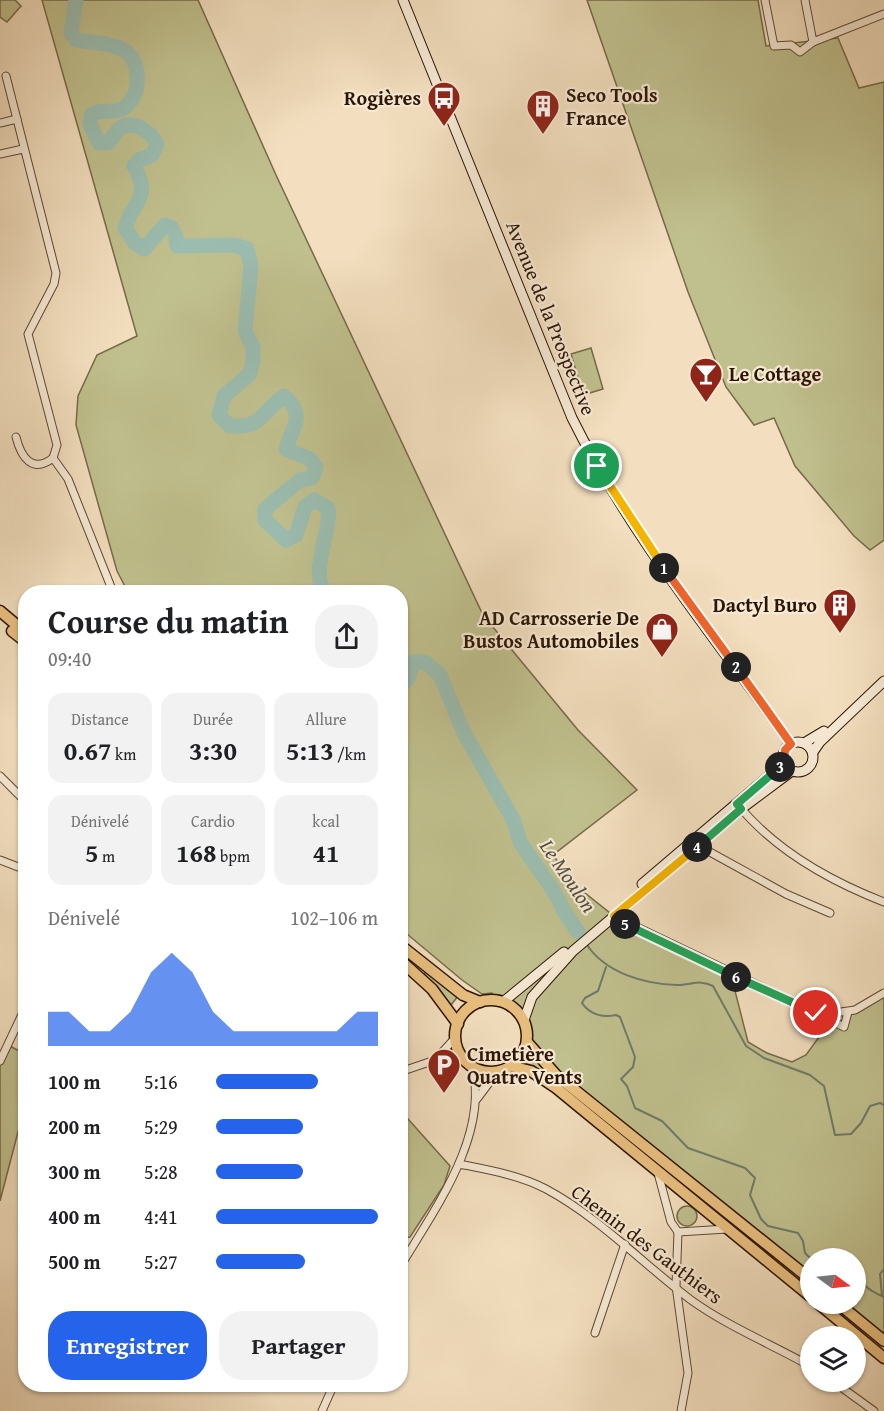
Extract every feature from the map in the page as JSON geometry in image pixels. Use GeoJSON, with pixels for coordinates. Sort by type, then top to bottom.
{"type":"FeatureCollection","features":[{"type":"Feature","properties":{"kind":"main road","name":"Avenue de la Prospective"},"geometry":{"type":"LineString","coordinates":[[403,0],[572,418],[593,460],[659,560],[791,744]]}},
{"type":"Feature","properties":{"kind":"main road"},"geometry":{"type":"LineString","coordinates":[[0,611],[18,626]]}},
{"type":"Feature","properties":{"kind":"main road"},"geometry":{"type":"LineString","coordinates":[[0,621],[18,636]]}},
{"type":"Feature","properties":{"kind":"main road"},"geometry":{"type":"LineString","coordinates":[[784,763],[792,771],[802,772],[810,767],[813,752],[820,742],[881,683]]}},
{"type":"Feature","properties":{"kind":"main road"},"geometry":{"type":"LineString","coordinates":[[591,932],[614,916],[699,846],[784,763],[785,750],[791,744],[804,743],[816,738],[881,683]]}},
{"type":"Feature","properties":{"kind":"main road"},"geometry":{"type":"LineString","coordinates":[[804,743],[813,752]]}},
{"type":"Feature","properties":{"kind":"main road"},"geometry":{"type":"LineString","coordinates":[[503,1002],[571,950],[739,807],[792,771]]}},
{"type":"Feature","properties":{"kind":"main road"},"geometry":{"type":"LineString","coordinates":[[524,1020],[532,997],[571,950]]}},
{"type":"Feature","properties":{"kind":"main road"},"geometry":{"type":"LineString","coordinates":[[408,951],[463,995],[480,1002],[503,1002],[519,1012],[524,1020],[527,1042],[518,1060],[498,1071],[480,1070],[468,1062],[456,1037],[458,1024],[466,1010],[480,1002]]}},
{"type":"Feature","properties":{"kind":"main road"},"geometry":{"type":"LineString","coordinates":[[408,967],[432,989],[458,1024]]}},
{"type":"Feature","properties":{"kind":"main road"},"geometry":{"type":"LineString","coordinates":[[527,1042],[564,1082],[800,1272]]}},
{"type":"Feature","properties":{"kind":"main road"},"geometry":{"type":"LineString","coordinates":[[510,1066],[531,1071],[555,1087],[800,1288]]}},
{"type":"Feature","properties":{"kind":"main road"},"geometry":{"type":"LineString","coordinates":[[831,1314],[884,1358]]}},
{"type":"Feature","properties":{"kind":"main road"},"geometry":{"type":"LineString","coordinates":[[851,1314],[884,1341]]}},
{"type":"Feature","properties":{"kind":"street"},"geometry":{"type":"LineString","coordinates":[[765,0],[774,46],[791,45],[800,52],[813,42],[884,14]]}},
{"type":"Feature","properties":{"kind":"street"},"geometry":{"type":"LineString","coordinates":[[805,0],[813,42]]}},
{"type":"Feature","properties":{"kind":"street"},"geometry":{"type":"LineString","coordinates":[[6,76],[56,273],[54,284],[28,334],[57,445],[53,458],[41,464],[25,460],[20,454],[16,437]]}},
{"type":"Feature","properties":{"kind":"street"},"geometry":{"type":"LineString","coordinates":[[0,123],[17,119]]}},
{"type":"Feature","properties":{"kind":"street"},"geometry":{"type":"LineString","coordinates":[[0,154],[23,148]]}},
{"type":"Feature","properties":{"kind":"street"},"geometry":{"type":"LineString","coordinates":[[53,458],[68,479],[110,585]]}},
{"type":"Feature","properties":{"kind":"street"},"geometry":{"type":"LineString","coordinates":[[0,776],[18,794]]}},
{"type":"Feature","properties":{"kind":"street"},"geometry":{"type":"LineString","coordinates":[[739,807],[754,823],[815,870],[835,883],[884,903]]}},
{"type":"Feature","properties":{"kind":"street"},"geometry":{"type":"LineString","coordinates":[[699,846],[786,894],[830,913]]}},
{"type":"Feature","properties":{"kind":"street"},"geometry":{"type":"LineString","coordinates":[[0,860],[18,867]]}},
{"type":"Feature","properties":{"kind":"street"},"geometry":{"type":"LineString","coordinates":[[614,916],[844,1027],[848,1012]]}},
{"type":"Feature","properties":{"kind":"street"},"geometry":{"type":"LineString","coordinates":[[820,1015],[848,1012],[884,993]]}},
{"type":"Feature","properties":{"kind":"street"},"geometry":{"type":"LineString","coordinates":[[0,1061],[18,1022]]}},
{"type":"Feature","properties":{"kind":"street"},"geometry":{"type":"LineString","coordinates":[[435,1060],[456,1037]]}},
{"type":"Feature","properties":{"kind":"street"},"geometry":{"type":"LineString","coordinates":[[408,1070],[435,1060],[468,1062],[477,1099]]}},
{"type":"Feature","properties":{"kind":"street"},"geometry":{"type":"LineString","coordinates":[[408,1253],[459,1164],[477,1099],[498,1071]]}},
{"type":"Feature","properties":{"kind":"street","name":"Chemin des Gauthiers"},"geometry":{"type":"LineString","coordinates":[[459,1164],[506,1173],[546,1189],[625,1244],[717,1317],[800,1361]]}},
{"type":"Feature","properties":{"kind":"street"},"geometry":{"type":"LineString","coordinates":[[658,1173],[671,1222],[678,1232],[676,1286],[688,1373],[681,1411]]}},
{"type":"Feature","properties":{"kind":"street"},"geometry":{"type":"LineString","coordinates":[[678,1232],[727,1229]]}},
{"type":"Feature","properties":{"kind":"street"},"geometry":{"type":"LineString","coordinates":[[595,1333],[625,1244]]}},
{"type":"Feature","properties":{"kind":"street"},"geometry":{"type":"LineString","coordinates":[[322,1411],[330,1392]]}},
{"type":"Feature","properties":{"kind":"street"},"geometry":{"type":"LineString","coordinates":[[848,1392],[874,1411]]}},
{"type":"Feature","properties":{"kind":"green space"},"geometry":{"type":"Polygon","coordinates":[[[0,0],[15,0],[21,6],[7,22],[0,17],[0,0]]]}},
{"type":"Feature","properties":{"kind":"green space"},"geometry":{"type":"Polygon","coordinates":[[[42,0],[198,0],[276,175],[483,615],[578,730],[637,790],[553,855],[575,885],[619,920],[731,975],[748,1042],[767,1053],[792,1062],[806,1055],[830,1022],[844,1027],[848,1012],[884,993],[884,1341],[851,1314],[866,1314],[866,1248],[800,1248],[800,1271],[573,1089],[527,1042],[528,1028],[512,1006],[494,1000],[492,993],[482,994],[408,935],[408,585],[124,585],[117,571],[76,425],[78,396],[97,355],[137,336],[42,0]]]}},
{"type":"Feature","properties":{"kind":"green space"},"geometry":{"type":"Polygon","coordinates":[[[587,0],[758,0],[766,46],[838,38],[859,88],[884,82],[884,540],[870,550],[854,536],[795,466],[774,418],[754,425],[726,387],[688,292],[587,0]]]}},
{"type":"Feature","properties":{"kind":"green space"},"geometry":{"type":"Polygon","coordinates":[[[591,348],[603,389],[583,395],[571,354],[591,348]]]}},
{"type":"Feature","properties":{"kind":"green space"},"geometry":{"type":"Polygon","coordinates":[[[427,971],[458,996],[451,1005],[424,974],[427,971]]]}},
{"type":"Feature","properties":{"kind":"green space"},"geometry":{"type":"Polygon","coordinates":[[[6,1044],[18,1050],[18,1132],[0,1201],[0,1061],[6,1044]]]}},
{"type":"Feature","properties":{"kind":"green space"},"geometry":{"type":"Polygon","coordinates":[[[529,1051],[556,1084],[520,1064],[529,1051]]]}},
{"type":"Feature","properties":{"kind":"green space"},"geometry":{"type":"Polygon","coordinates":[[[408,1119],[450,1166],[444,1185],[408,1237],[408,1119]]]}},
{"type":"Feature","properties":{"kind":"green space"},"geometry":{"type":"Polygon","coordinates":[[[683,1206],[691,1206],[697,1212],[697,1220],[691,1226],[683,1226],[677,1220],[677,1212],[683,1206]]]}},
{"type":"Feature","properties":{"kind":"waterway","name":"Le Moulon"},"geometry":{"type":"LineString","coordinates":[[76,0],[71,33],[76,40],[120,48],[134,61],[137,72],[137,86],[128,105],[122,109],[91,115],[90,124],[99,143],[108,143],[120,128],[130,125],[146,131],[157,144],[152,155],[139,160],[134,166],[139,177],[141,192],[125,228],[135,243],[144,249],[165,225],[172,228]]}},
{"type":"Feature","properties":{"kind":"waterway","name":"Le Moulon"},"geometry":{"type":"LineString","coordinates":[[176,236],[177,246],[234,245],[247,249],[251,266],[245,331],[253,347],[253,360],[250,374],[224,396],[219,415],[230,426],[249,425],[284,396],[295,409],[296,421],[286,449],[310,459],[316,467],[312,478],[300,480],[265,509],[265,520],[286,540],[296,535],[305,507],[314,500],[328,508],[319,575],[322,585]]}},
{"type":"Feature","properties":{"kind":"waterway","name":"Le Moulon"},"geometry":{"type":"LineString","coordinates":[[408,677],[414,662],[425,662],[440,675],[464,733],[514,821],[520,842],[578,932]]}},
{"type":"Feature","properties":{"kind":"waterway","name":"Le Moulon"},"geometry":{"type":"LineString","coordinates":[[578,932],[584,940]]}},
{"type":"Feature","properties":{"kind":"waterway","name":"Le Moulon"},"geometry":{"type":"LineString","coordinates":[[587,945],[604,963],[639,979],[664,984],[700,983],[713,986],[746,1046],[764,1058],[810,1075],[824,1086],[835,1135],[851,1134],[861,1123],[870,1106],[880,1103],[884,1105]]}},
{"type":"Feature","properties":{"kind":"waterway"},"geometry":{"type":"LineString","coordinates":[[606,967],[598,991],[585,998],[582,1003],[598,1015],[620,1017],[635,1057],[633,1067],[621,1079],[627,1086],[635,1108],[662,1121],[688,1148],[745,1168],[755,1178],[750,1195],[761,1219],[768,1226],[798,1233],[804,1248]]}},
{"type":"Feature","properties":{"kind":"waterway"},"geometry":{"type":"LineString","coordinates":[[882,1296],[880,1274],[884,1269]]}},
{"type":"Feature","properties":{"kind":"waterway"},"geometry":{"type":"LineString","coordinates":[[866,1286],[884,1297]]}},
{"type":"Feature","properties":{"kind":"place","name":"Rogières"},"geometry":{"type":"Point","coordinates":[444,127]}},
{"type":"Feature","properties":{"kind":"place","name":"Seco Tools France"},"geometry":{"type":"Point","coordinates":[543,135]}},
{"type":"Feature","properties":{"kind":"place","name":"Le Cottage"},"geometry":{"type":"Point","coordinates":[706,403]}},
{"type":"Feature","properties":{"kind":"place","name":"Dactyl Buro"},"geometry":{"type":"Point","coordinates":[840,634]}},
{"type":"Feature","properties":{"kind":"place","name":"AD Carrosserie De Bustos Automobiles"},"geometry":{"type":"Point","coordinates":[662,658]}},
{"type":"Feature","properties":{"kind":"place","name":"Cimetière Quatre Vents"},"geometry":{"type":"Point","coordinates":[444,1094]}},
{"type":"Feature","properties":{"kind":"route"},"geometry":{"type":"LineString","coordinates":[[597,466],[659,560],[791,744],[783,754],[784,763],[737,804],[741,809],[614,916],[731,975],[816,1013]]}}]}
